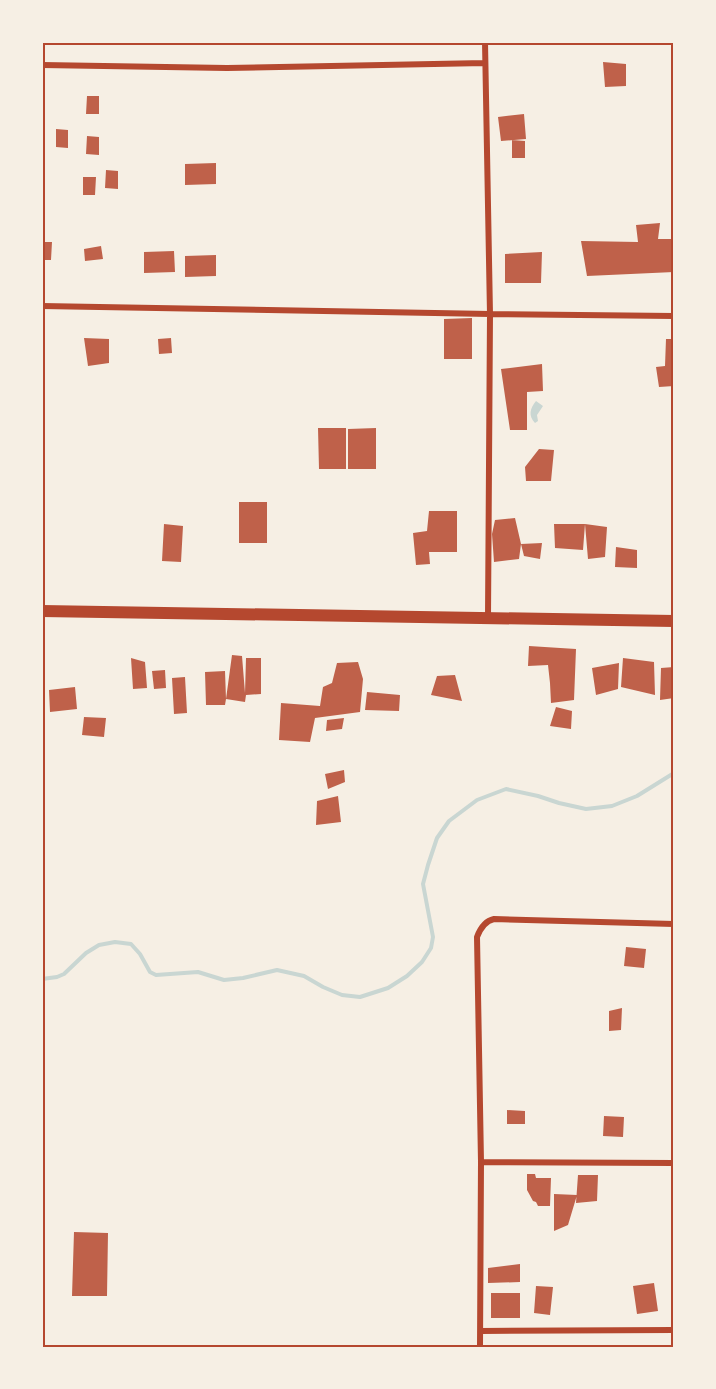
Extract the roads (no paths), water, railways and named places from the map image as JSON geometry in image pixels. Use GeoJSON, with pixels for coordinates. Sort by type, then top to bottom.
{"type":"FeatureCollection","features":[{"type":"Feature","properties":{"kind":"highway"},"geometry":{"type":"LineString","coordinates":[[42,611],[674,621]]}},
{"type":"Feature","properties":{"kind":"street"},"geometry":{"type":"LineString","coordinates":[[485,42],[490,314],[488,618]]}},
{"type":"Feature","properties":{"kind":"street"},"geometry":{"type":"LineString","coordinates":[[42,64],[227,68],[485,63]]}},
{"type":"Feature","properties":{"kind":"street"},"geometry":{"type":"LineString","coordinates":[[42,306],[674,316]]}},
{"type":"Feature","properties":{"kind":"street"},"geometry":{"type":"LineString","coordinates":[[480,1347],[481,1162],[477,937],[485,924],[494,919],[674,924]]}},
{"type":"Feature","properties":{"kind":"street"},"geometry":{"type":"LineString","coordinates":[[481,1162],[674,1163]]}},
{"type":"Feature","properties":{"kind":"street"},"geometry":{"type":"LineString","coordinates":[[481,1330],[674,1330]]}},
{"type":"Feature","properties":{"kind":"waterway"},"geometry":{"type":"LineString","coordinates":[[42,979],[64,974],[86,953],[99,945],[115,942],[131,944],[140,954],[150,972],[156,975],[198,972],[224,980],[277,970],[304,976],[342,995],[360,997],[388,988],[407,976],[422,962],[431,948],[433,937],[423,884],[437,838],[449,821],[477,800],[506,789],[586,809],[612,806],[637,796],[674,773]]}}]}
